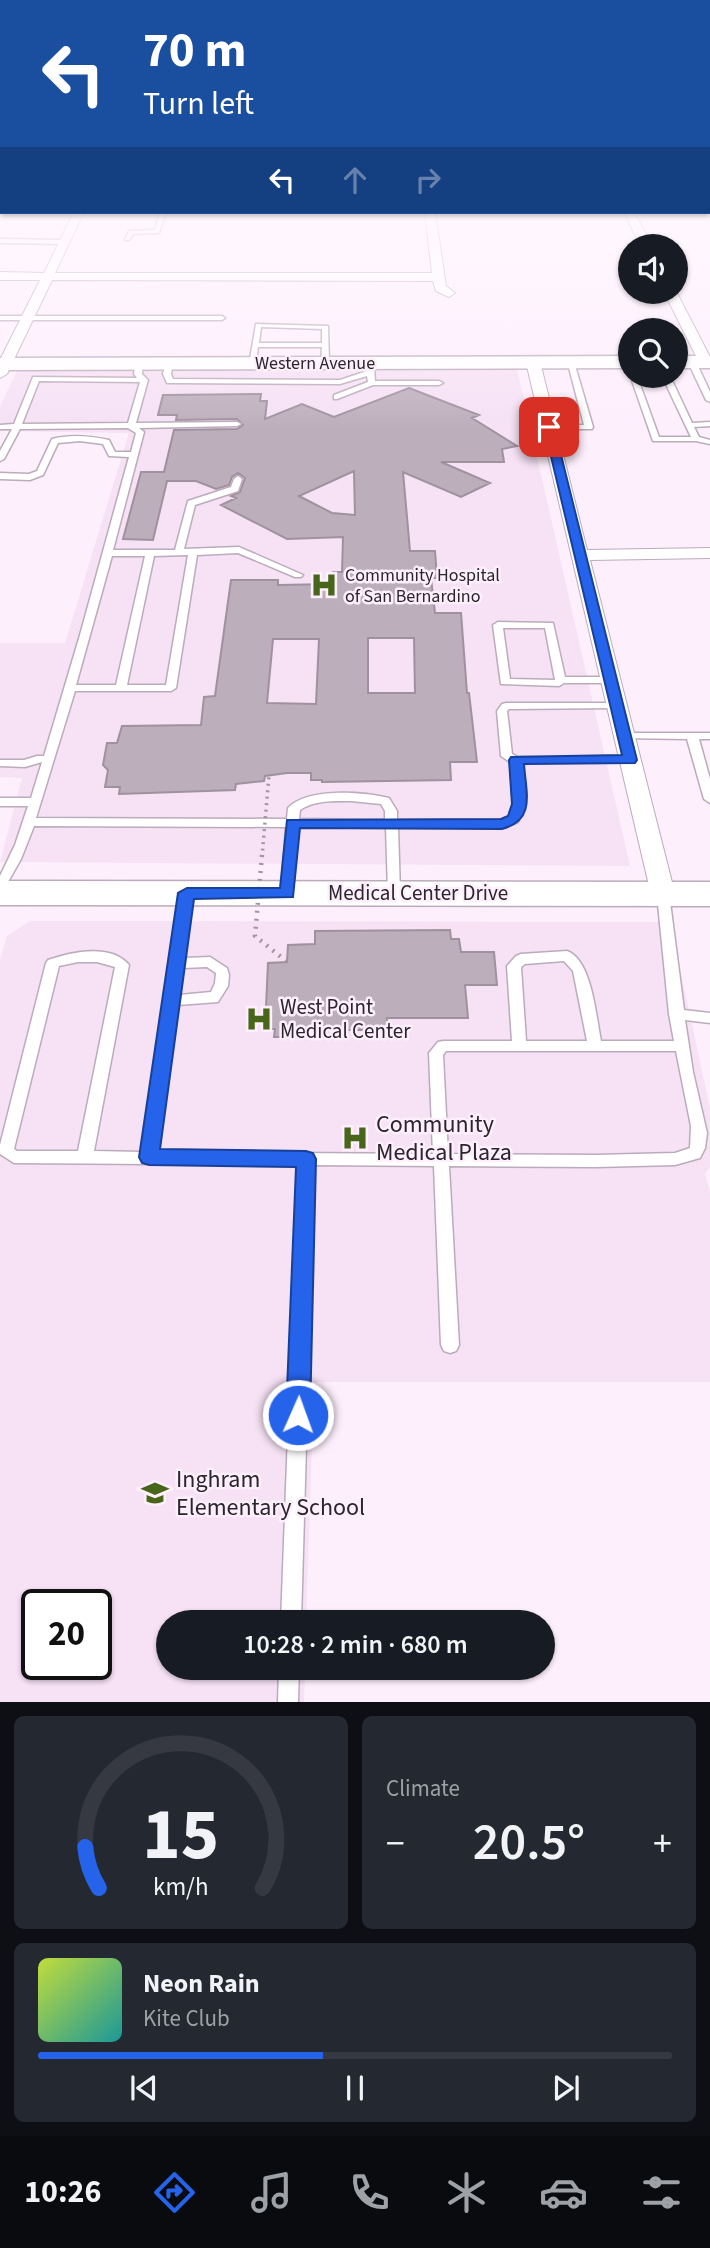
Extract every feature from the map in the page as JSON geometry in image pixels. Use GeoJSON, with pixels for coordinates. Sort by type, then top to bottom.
{"type":"FeatureCollection","features":[{"type":"Feature","properties":{"kind":"street"},"geometry":{"type":"LineString","coordinates":[[2,367],[50,270]]}},
{"type":"Feature","properties":{"kind":"street"},"geometry":{"type":"LineString","coordinates":[[438,270],[440,288],[449,293]]}},
{"type":"Feature","properties":{"kind":"street"},"geometry":{"type":"LineString","coordinates":[[0,276],[439,277]]}},
{"type":"Feature","properties":{"kind":"street"},"geometry":{"type":"LineString","coordinates":[[674,304],[696,362]]}},
{"type":"Feature","properties":{"kind":"street","name":"Western Avenue"},"geometry":{"type":"LineString","coordinates":[[2,367],[142,372],[169,363],[253,354],[325,354],[370,367],[618,362]]}},
{"type":"Feature","properties":{"kind":"street"},"geometry":{"type":"LineString","coordinates":[[533,362],[663,894]]}},
{"type":"Feature","properties":{"kind":"street"},"geometry":{"type":"LineString","coordinates":[[580,555],[710,554]]}},
{"type":"Feature","properties":{"kind":"street","name":"Medical Center Drive"},"geometry":{"type":"LineString","coordinates":[[0,893],[710,894]]}},
{"type":"Feature","properties":{"kind":"lane"},"geometry":{"type":"LineString","coordinates":[[0,318],[222,318]]}},
{"type":"Feature","properties":{"kind":"lane"},"geometry":{"type":"LineString","coordinates":[[253,354],[258,325],[318,325],[326,327],[325,354]]}},
{"type":"Feature","properties":{"kind":"lane"},"geometry":{"type":"LineString","coordinates":[[549,427],[589,427],[570,362]]}},
{"type":"Feature","properties":{"kind":"lane"},"geometry":{"type":"LineString","coordinates":[[696,362],[710,400]]}},
{"type":"Feature","properties":{"kind":"lane"},"geometry":{"type":"LineString","coordinates":[[169,363],[167,374],[170,381],[340,382],[359,378],[370,367]]}},
{"type":"Feature","properties":{"kind":"lane"},"geometry":{"type":"LineString","coordinates":[[370,367],[372,383]]}},
{"type":"Feature","properties":{"kind":"lane"},"geometry":{"type":"LineString","coordinates":[[0,459],[17,427],[36,379],[142,372],[131,426]]}},
{"type":"Feature","properties":{"kind":"lane"},"geometry":{"type":"LineString","coordinates":[[337,397],[372,383],[439,383]]}},
{"type":"Feature","properties":{"kind":"lane"},"geometry":{"type":"LineString","coordinates":[[637,388],[656,439],[696,439],[710,442]]}},
{"type":"Feature","properties":{"kind":"lane"},"geometry":{"type":"LineString","coordinates":[[672,388],[696,439]]}},
{"type":"Feature","properties":{"kind":"lane"},"geometry":{"type":"LineString","coordinates":[[0,428],[237,424]]}},
{"type":"Feature","properties":{"kind":"lane"},"geometry":{"type":"LineString","coordinates":[[691,425],[710,424]]}},
{"type":"Feature","properties":{"kind":"lane"},"geometry":{"type":"LineString","coordinates":[[0,886],[15,864],[35,802],[43,759],[71,688],[140,432],[131,426]]}},
{"type":"Feature","properties":{"kind":"lane"},"geometry":{"type":"LineString","coordinates":[[0,477],[30,477],[40,473],[55,441],[60,439],[96,439],[106,442],[112,454],[134,455]]}},
{"type":"Feature","properties":{"kind":"lane"},"geometry":{"type":"LineString","coordinates":[[179,552],[191,503],[235,489],[238,479]]}},
{"type":"Feature","properties":{"kind":"lane"},"geometry":{"type":"LineString","coordinates":[[108,553],[239,550],[298,575]]}},
{"type":"Feature","properties":{"kind":"lane"},"geometry":{"type":"LineString","coordinates":[[71,688],[172,688],[193,552]]}},
{"type":"Feature","properties":{"kind":"lane"},"geometry":{"type":"LineString","coordinates":[[121,688],[150,553]]}},
{"type":"Feature","properties":{"kind":"lane"},"geometry":{"type":"LineString","coordinates":[[560,680],[549,625],[498,625],[505,682],[610,680]]}},
{"type":"Feature","properties":{"kind":"lane"},"geometry":{"type":"LineString","coordinates":[[617,705],[506,706],[502,711],[502,722],[508,756],[516,760],[630,760]]}},
{"type":"Feature","properties":{"kind":"lane"},"geometry":{"type":"LineString","coordinates":[[624,736],[710,736]]}},
{"type":"Feature","properties":{"kind":"lane"},"geometry":{"type":"LineString","coordinates":[[692,736],[710,799]]}},
{"type":"Feature","properties":{"kind":"lane"},"geometry":{"type":"LineString","coordinates":[[0,763],[25,764],[43,759]]}},
{"type":"Feature","properties":{"kind":"lane"},"geometry":{"type":"LineString","coordinates":[[29,822],[502,824],[514,820],[519,804],[516,760]]}},
{"type":"Feature","properties":{"kind":"lane"},"geometry":{"type":"LineString","coordinates":[[287,893],[294,808],[308,799],[364,798],[385,801],[391,811],[394,893]]}},
{"type":"Feature","properties":{"kind":"lane"},"geometry":{"type":"LineString","coordinates":[[0,802],[35,802]]}},
{"type":"Feature","properties":{"kind":"lane"},"geometry":{"type":"LineString","coordinates":[[149,1157],[187,893]]}},
{"type":"Feature","properties":{"kind":"lane"},"geometry":{"type":"LineString","coordinates":[[85,1157],[122,965],[114,958],[67,957],[53,963],[6,1151],[14,1157],[596,1161],[675,1159],[695,1154],[700,1146],[676,1014],[674,969],[663,894]]}},
{"type":"Feature","properties":{"kind":"lane"},"geometry":{"type":"LineString","coordinates":[[519,1045],[514,966],[522,959],[567,956],[579,969],[595,1045]]}},
{"type":"Feature","properties":{"kind":"lane"},"geometry":{"type":"LineString","coordinates":[[171,1000],[213,998],[220,992],[222,983],[222,971],[210,962],[177,963]]}},
{"type":"Feature","properties":{"kind":"lane"},"geometry":{"type":"LineString","coordinates":[[676,1014],[710,1018]]}},
{"type":"Feature","properties":{"kind":"lane"},"geometry":{"type":"LineString","coordinates":[[450,1345],[436,1053],[443,1046],[681,1046]]}},
{"type":"Feature","properties":{"kind":"lane"},"geometry":{"type":"LineString","coordinates":[[290,1610],[306,1159]]}},
{"type":"Feature","properties":{"kind":"lane"},"geometry":{"type":"LineString","coordinates":[[288,1702],[289,1680]]}},
{"type":"Feature","properties":{"kind":"path"},"geometry":{"type":"LineString","coordinates":[[269,775],[255,936],[287,962]]}},
{"type":"Feature","properties":{"kind":"shaded area","name":"Community Hospital of San Bernardino"},"geometry":{"type":"Polygon","coordinates":[[[18,369],[517,369],[630,866],[0,862],[22,778],[0,777],[0,643],[65,643],[129,433],[0,431],[0,406],[18,369]]]}},
{"type":"Feature","properties":{"kind":"shaded area","name":"Community Medical Plaza"},"geometry":{"type":"Polygon","coordinates":[[[30,921],[670,922],[710,1108],[710,1167],[705,1174],[710,1192],[710,1382],[314,1382],[306,1610],[156,1610],[156,1680],[305,1680],[304,1702],[0,1702],[0,960],[7,936],[30,921]]]}},
{"type":"Feature","properties":{"kind":"building"},"geometry":{"type":"Polygon","coordinates":[[[409,388],[479,415],[472,418],[517,446],[502,449],[504,462],[441,462],[490,483],[461,497],[403,472],[410,551],[435,551],[437,578],[431,578],[435,613],[461,613],[467,693],[477,762],[450,762],[451,780],[322,782],[311,780],[311,773],[287,773],[265,776],[264,781],[236,784],[235,790],[119,794],[120,787],[105,787],[108,770],[103,765],[107,743],[117,743],[122,726],[201,725],[204,697],[215,696],[231,580],[278,580],[278,585],[334,584],[333,572],[342,572],[343,537],[287,539],[221,505],[236,498],[231,496],[240,492],[245,478],[238,473],[232,477],[229,485],[216,489],[196,481],[167,481],[153,540],[123,539],[141,472],[164,472],[174,430],[237,429],[243,425],[237,419],[176,420],[177,415],[158,415],[163,395],[261,394],[260,401],[267,401],[265,419],[302,404],[334,417],[409,388]],[[354,471],[299,496],[332,513],[355,515],[354,471]],[[368,638],[368,693],[415,693],[414,638],[368,638]],[[273,639],[267,703],[316,704],[319,639],[273,639]]]}},
{"type":"Feature","properties":{"kind":"building"},"geometry":{"type":"Polygon","coordinates":[[[450,930],[451,939],[459,939],[461,952],[494,952],[497,985],[465,985],[468,1018],[387,1018],[387,1030],[310,1030],[310,1037],[274,1037],[275,1029],[265,1029],[268,963],[287,962],[288,945],[315,944],[315,931],[450,930]]]}},
{"type":"Feature","properties":{"kind":"place","name":"Community Hospital of San Bernardino"},"geometry":{"type":"Point","coordinates":[324,585]}},
{"type":"Feature","properties":{"kind":"place","name":"West Point Medical Center"},"geometry":{"type":"Point","coordinates":[259,1019]}},
{"type":"Feature","properties":{"kind":"place","name":"Community Medical Plaza"},"geometry":{"type":"Point","coordinates":[355,1138]}},
{"type":"Feature","properties":{"kind":"place","name":"Inghram Elementary School"},"geometry":{"type":"Point","coordinates":[155,1493]}},
{"type":"Feature","properties":{"kind":"route"},"geometry":{"type":"LineString","coordinates":[[298,1415],[306,1159],[149,1157],[187,893],[287,893],[293,823],[502,824],[514,820],[519,804],[516,760],[630,760],[549,427]]}}]}
